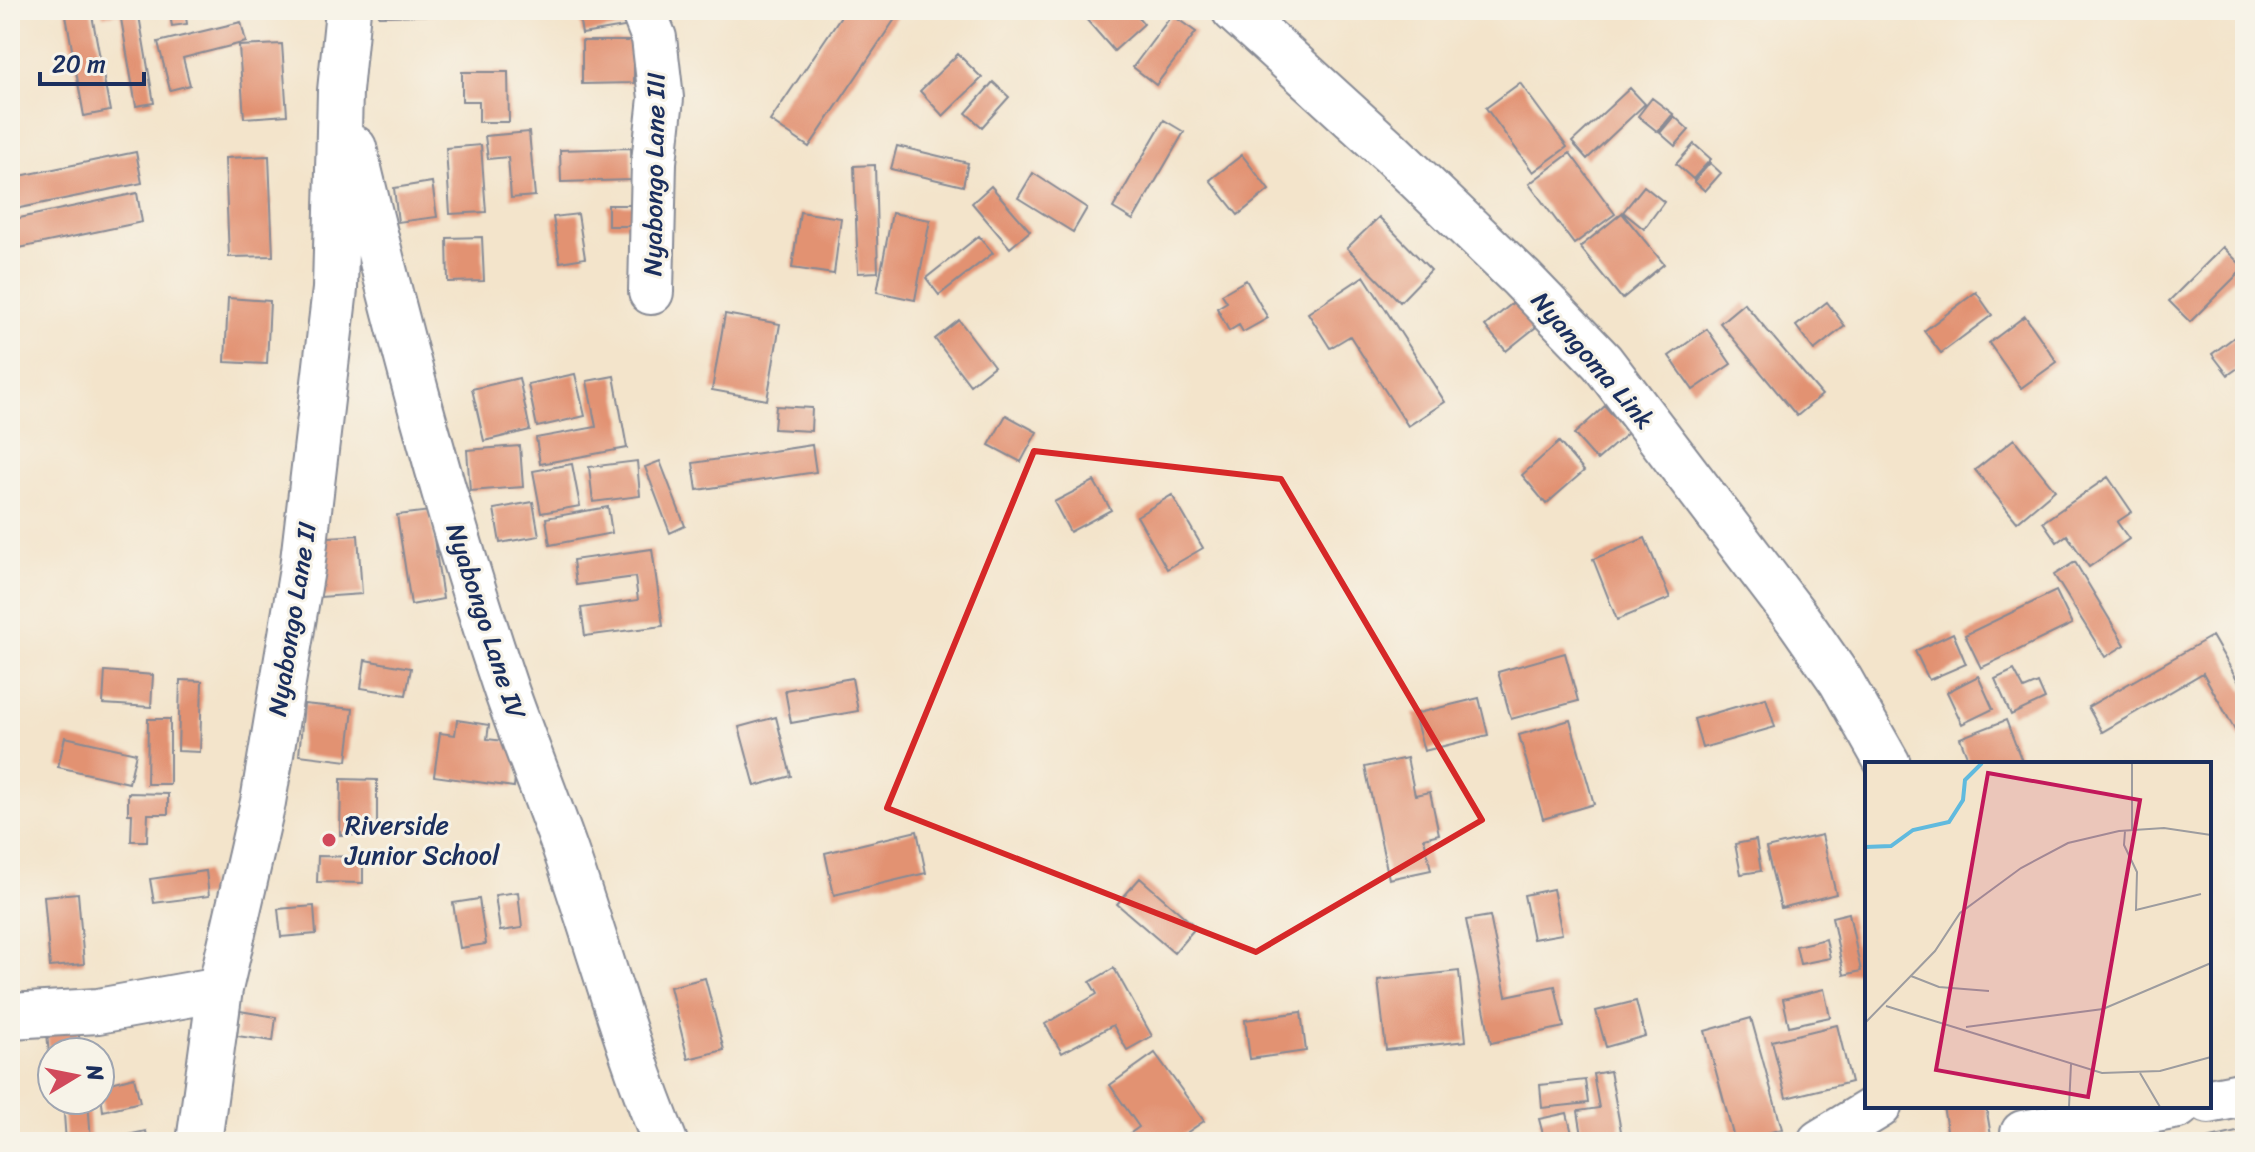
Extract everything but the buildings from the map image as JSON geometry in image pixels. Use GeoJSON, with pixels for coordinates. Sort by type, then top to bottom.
{"type":"FeatureCollection","features":[{"type":"Feature","properties":{"kind":"street","name":"Nyabongo Lane II"},"geometry":{"type":"LineString","coordinates":[[199,1142],[220,989],[263,802],[306,539],[335,289],[340,91],[348,10]]}},
{"type":"Feature","properties":{"kind":"street","name":"Nyabongo Lane III"},"geometry":{"type":"LineString","coordinates":[[643,10],[654,38],[661,98],[654,162],[651,292]]}},
{"type":"Feature","properties":{"kind":"street","name":"Nyangoma Link"},"geometry":{"type":"LineString","coordinates":[[1234,10],[1390,152],[1521,278],[1602,362],[1800,622],[1841,681],[1887,762]]}},
{"type":"Feature","properties":{"kind":"street","name":"Nyabongo Lane IV"},"geometry":{"type":"LineString","coordinates":[[340,91],[392,306],[459,541],[506,690],[565,851],[644,1091],[665,1142]]}},
{"type":"Feature","properties":{"kind":"street"},"geometry":{"type":"LineString","coordinates":[[10,1016],[98,1011],[220,989]]}},
{"type":"Feature","properties":{"kind":"street"},"geometry":{"type":"LineString","coordinates":[[2211,1101],[2245,1094]]}},
{"type":"Feature","properties":{"kind":"street"},"geometry":{"type":"LineString","coordinates":[[1820,1142],[1876,1108]]}},
{"type":"Feature","properties":{"kind":"street"},"geometry":{"type":"LineString","coordinates":[[2021,1127],[2163,1108]]}},
{"type":"Feature","properties":{"kind":"highlighted area"},"geometry":{"type":"Polygon","coordinates":[[[1034,451],[1281,479],[1482,820],[1256,952],[887,808],[1034,451]]]}},
{"type":"Feature","properties":{"kind":"place","name":"Riverside Junior School"},"geometry":{"type":"Point","coordinates":[329,840]}}]}
